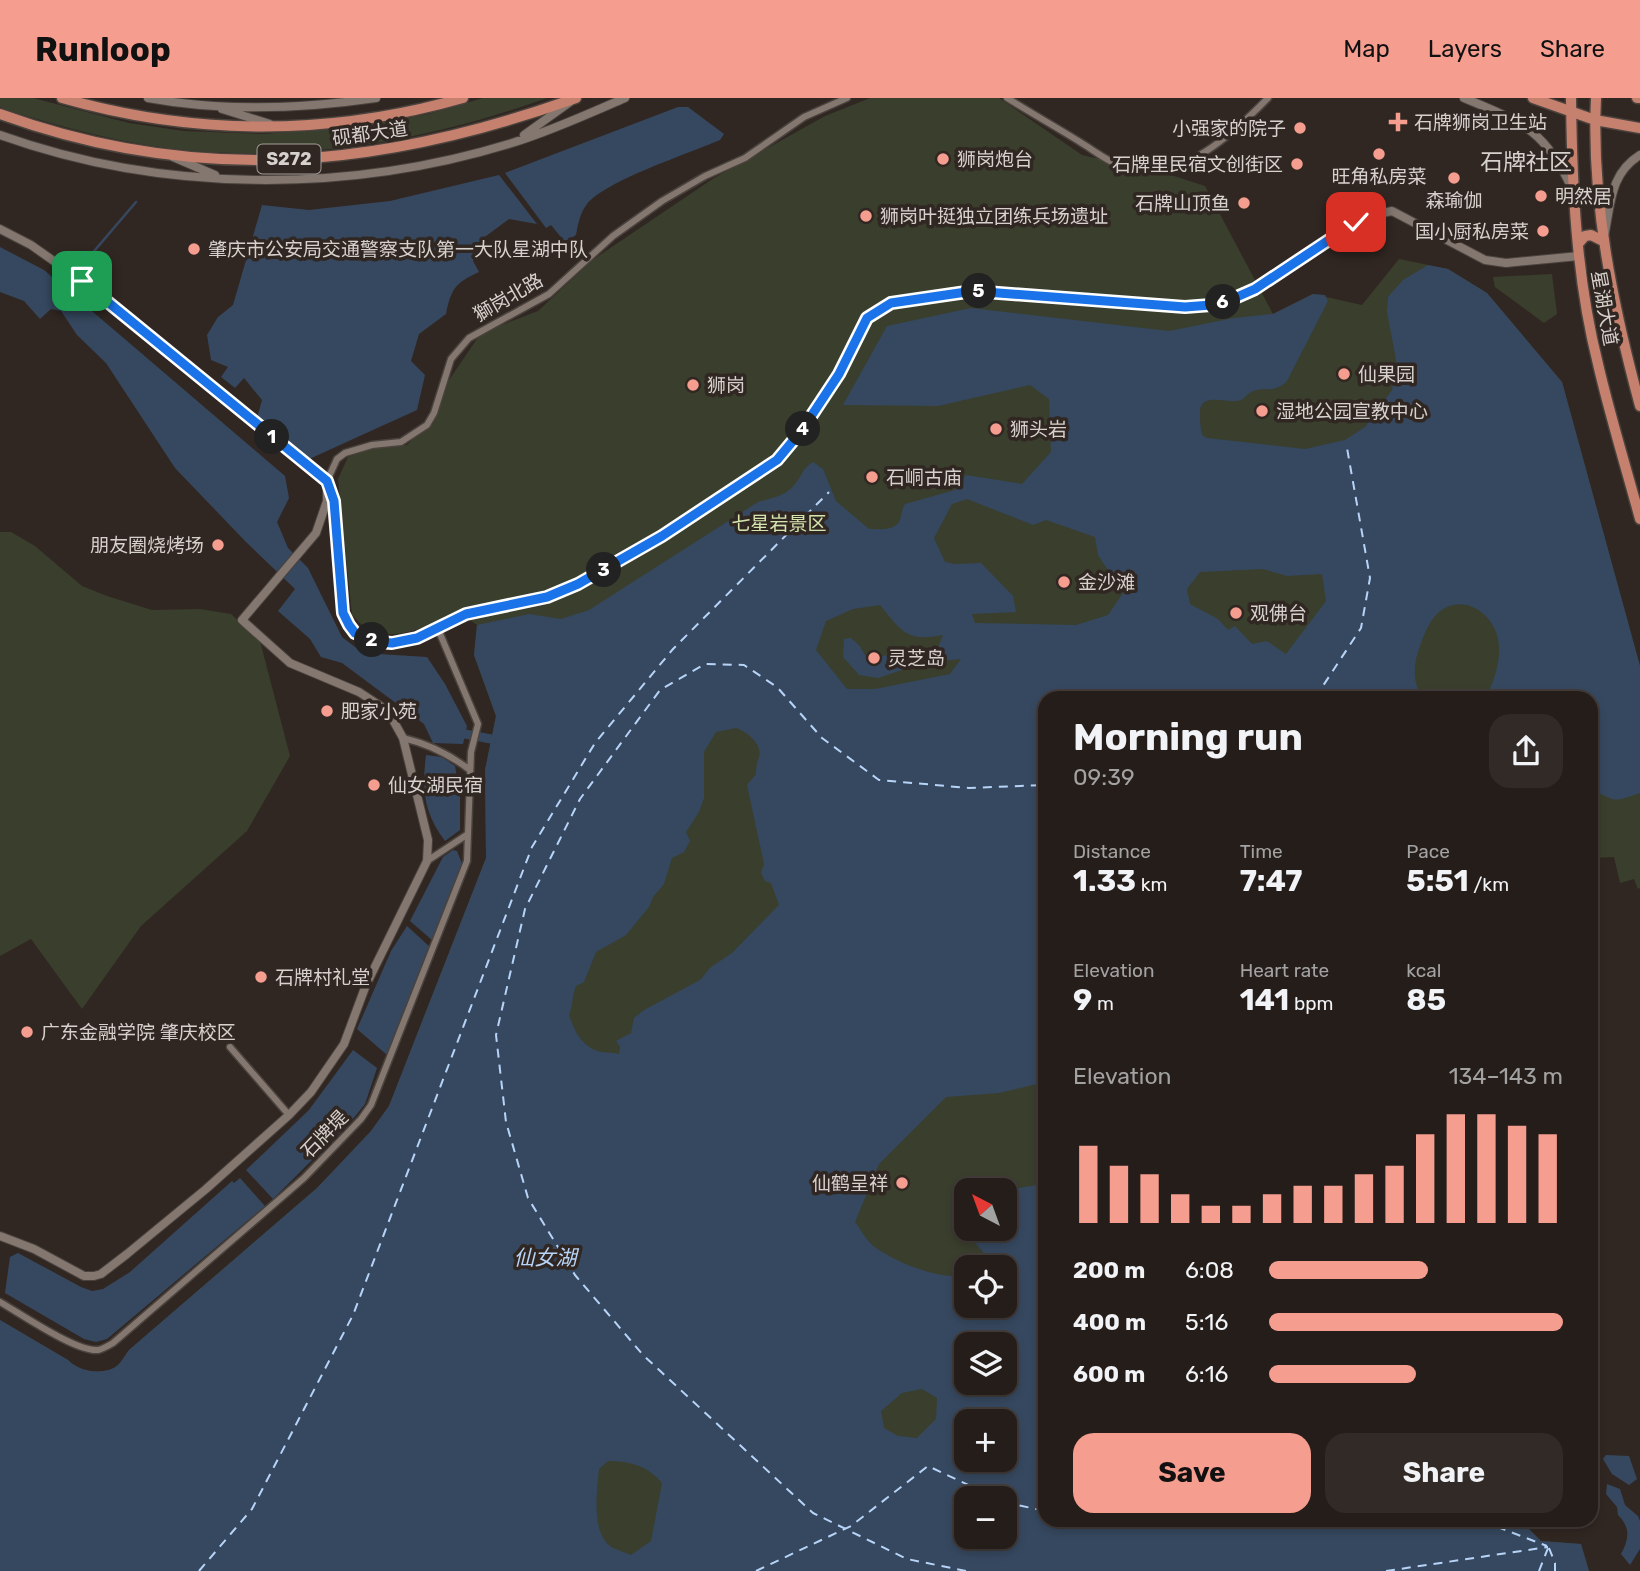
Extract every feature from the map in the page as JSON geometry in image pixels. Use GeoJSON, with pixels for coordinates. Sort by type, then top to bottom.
{"type":"FeatureCollection","features":[{"type":"Feature","properties":{"kind":"main road","name":"砚都大道"},"geometry":{"type":"LineString","coordinates":[[62,98],[103,110],[173,122],[212,126],[280,127],[377,117],[463,98]]}},
{"type":"Feature","properties":{"kind":"main road","name":"砚都大道"},"geometry":{"type":"LineString","coordinates":[[0,114],[99,143],[170,155],[239,160],[313,159],[386,150],[456,136],[576,98]]}},
{"type":"Feature","properties":{"kind":"main road"},"geometry":{"type":"LineString","coordinates":[[1533,98],[1595,120],[1640,128]]}},
{"type":"Feature","properties":{"kind":"main road","name":"星湖大道"},"geometry":{"type":"LineString","coordinates":[[1571,98],[1572,190],[1579,256],[1597,362],[1640,519]]}},
{"type":"Feature","properties":{"kind":"main road","name":"星湖大道"},"geometry":{"type":"LineString","coordinates":[[1596,98],[1603,242],[1637,380],[1640,406]]}},
{"type":"Feature","properties":{"kind":"main road"},"geometry":{"type":"LineString","coordinates":[[1578,244],[1585,236],[1591,235],[1603,242]]}},
{"type":"Feature","properties":{"kind":"street"},"geometry":{"type":"LineString","coordinates":[[148,98],[212,106],[277,108],[376,98]]}},
{"type":"Feature","properties":{"kind":"street"},"geometry":{"type":"LineString","coordinates":[[513,143],[576,98]]}},
{"type":"Feature","properties":{"kind":"street"},"geometry":{"type":"LineString","coordinates":[[0,135],[53,152],[135,169],[223,178],[313,178],[371,173],[454,158],[513,143],[625,98]]}},
{"type":"Feature","properties":{"kind":"street","name":"獅岗北路"},"geometry":{"type":"LineString","coordinates":[[327,481],[337,459],[345,453],[356,448],[401,442],[427,425],[434,413],[451,359],[469,338],[549,294],[613,236],[683,188],[745,159],[804,117],[847,98]]}},
{"type":"Feature","properties":{"kind":"street"},"geometry":{"type":"LineString","coordinates":[[1007,98],[1102,157],[1128,169],[1142,170],[1162,170],[1203,153],[1228,135],[1268,98]]}},
{"type":"Feature","properties":{"kind":"street"},"geometry":{"type":"LineString","coordinates":[[1464,98],[1532,130],[1552,150],[1572,190]]}},
{"type":"Feature","properties":{"kind":"street"},"geometry":{"type":"LineString","coordinates":[[212,106],[280,127]]}},
{"type":"Feature","properties":{"kind":"street"},"geometry":{"type":"LineString","coordinates":[[170,155],[223,178]]}},
{"type":"Feature","properties":{"kind":"street"},"geometry":{"type":"LineString","coordinates":[[1603,242],[1615,181],[1626,165],[1640,155]]}},
{"type":"Feature","properties":{"kind":"street"},"geometry":{"type":"LineString","coordinates":[[0,229],[31,246],[82,281],[327,481],[334,501],[343,613],[355,633],[365,638],[392,643],[417,638],[466,614],[547,597],[578,584],[662,536],[777,460],[802,430],[839,374],[867,318],[891,303],[973,291],[1185,307],[1211,305],[1255,289],[1369,215],[1392,211],[1485,260],[1506,263],[1579,256]]}},
{"type":"Feature","properties":{"kind":"street"},"geometry":{"type":"LineString","coordinates":[[0,1236],[34,1249],[84,1276],[101,1274],[205,1189],[289,1115],[311,1092],[344,1044],[366,985],[427,861],[428,840],[403,738],[388,711],[359,692],[290,663],[242,620],[316,533],[327,501],[327,481]]}},
{"type":"Feature","properties":{"kind":"street","name":"石牌堤"},"geometry":{"type":"LineString","coordinates":[[0,1302],[78,1346],[97,1350],[104,1348],[265,1212],[326,1155],[371,1105],[467,861],[471,752],[478,724],[438,629]]}},
{"type":"Feature","properties":{"kind":"street"},"geometry":{"type":"LineString","coordinates":[[403,738],[427,744],[470,770]]}},
{"type":"Feature","properties":{"kind":"street"},"geometry":{"type":"LineString","coordinates":[[427,861],[468,834]]}},
{"type":"Feature","properties":{"kind":"street"},"geometry":{"type":"LineString","coordinates":[[230,1047],[289,1115]]}},
{"type":"Feature","properties":{"kind":"green space"},"geometry":{"type":"Polygon","coordinates":[[[0,98],[33,98],[129,123],[184,131],[263,134],[369,126],[429,114],[483,98],[547,98],[459,126],[368,144],[276,153],[230,153],[139,144],[95,134],[7,110],[0,107],[0,98]]]}},
{"type":"Feature","properties":{"kind":"green space","name":"仙女湖"},"geometry":{"type":"Polygon","coordinates":[[[870,98],[999,98],[1082,155],[1171,175],[1205,186],[1273,314],[1313,294],[1362,305],[1399,259],[1448,269],[1487,293],[1562,382],[1640,666],[1640,888],[1638,889],[1634,879],[1620,883],[1614,857],[1598,858],[1598,691],[1038,691],[1038,1527],[1529,1527],[1541,1541],[1581,1544],[1589,1571],[0,1571],[0,1320],[85,1370],[106,1371],[113,1368],[129,1350],[317,1188],[371,1131],[389,1106],[486,858],[485,770],[496,716],[474,655],[477,625],[460,613],[415,630],[391,634],[367,629],[352,615],[338,479],[348,457],[373,448],[407,445],[437,415],[449,380],[481,333],[538,311],[594,259],[714,178],[825,116],[870,98]]]}},
{"type":"Feature","properties":{"kind":"green space"},"geometry":{"type":"Polygon","coordinates":[[[1552,274],[1557,314],[1544,323],[1495,287],[1493,277],[1552,274]]]}},
{"type":"Feature","properties":{"kind":"green space"},"geometry":{"type":"Polygon","coordinates":[[[0,532],[11,532],[35,546],[82,586],[107,596],[152,610],[200,609],[231,614],[260,641],[290,756],[247,831],[141,926],[82,1009],[31,939],[0,956],[0,532]]]}},
{"type":"Feature","properties":{"kind":"water"},"geometry":{"type":"Polygon","coordinates":[[[678,107],[688,107],[724,134],[720,140],[629,177],[597,195],[583,211],[576,235],[565,242],[551,225],[546,228],[505,173],[678,107]]]}},
{"type":"Feature","properties":{"kind":"water"},"geometry":{"type":"Polygon","coordinates":[[[499,175],[537,224],[509,219],[482,239],[473,261],[479,272],[455,288],[446,314],[419,334],[411,361],[425,375],[417,410],[307,460],[257,418],[262,400],[244,378],[235,388],[221,377],[228,367],[211,360],[207,335],[218,317],[233,305],[262,205],[309,210],[390,201],[499,175]]]}},
{"type":"Feature","properties":{"kind":"water"},"geometry":{"type":"Polygon","coordinates":[[[0,247],[44,270],[285,476],[289,498],[277,522],[288,548],[308,568],[342,637],[363,653],[427,657],[467,726],[463,744],[433,743],[424,724],[342,663],[321,657],[310,639],[278,611],[295,589],[175,468],[106,363],[77,335],[61,311],[51,309],[40,319],[24,301],[0,292],[0,247]]]}},
{"type":"Feature","properties":{"kind":"water","name":"仙女湖"},"geometry":{"type":"Polygon","coordinates":[[[1428,265],[1448,269],[1487,293],[1562,382],[1640,666],[1640,793],[1614,799],[1598,793],[1598,691],[1488,691],[1497,668],[1497,635],[1488,618],[1473,607],[1464,605],[1456,604],[1438,613],[1425,633],[1415,666],[1419,691],[1038,691],[1038,1084],[999,1093],[946,1097],[879,1164],[855,1222],[873,1246],[896,1260],[932,1273],[954,1276],[954,1318],[1017,1318],[1017,1255],[983,1255],[974,1241],[1017,1241],[1017,1188],[1038,1185],[1038,1527],[1529,1527],[1541,1541],[1581,1544],[1589,1571],[0,1571],[0,1320],[85,1370],[106,1371],[113,1368],[129,1350],[317,1188],[371,1131],[389,1106],[486,858],[485,770],[496,716],[474,655],[477,625],[529,614],[561,619],[589,610],[758,502],[787,491],[813,462],[823,469],[836,501],[869,529],[893,527],[899,522],[905,504],[955,490],[966,475],[1022,484],[1051,452],[1049,399],[1030,385],[938,406],[843,405],[887,326],[971,308],[1169,331],[1234,318],[1273,314],[1313,294],[1325,295],[1328,301],[1287,381],[1277,388],[1251,392],[1239,400],[1208,400],[1201,406],[1200,412],[1202,435],[1207,438],[1305,449],[1345,440],[1365,427],[1392,390],[1397,365],[1387,312],[1388,297],[1403,280],[1428,265]],[[967,499],[952,504],[934,538],[945,562],[981,563],[1013,596],[1016,612],[972,614],[975,623],[1076,625],[1108,615],[1123,593],[1098,555],[1095,537],[1046,520],[1033,525],[967,499]],[[1263,569],[1200,572],[1187,589],[1190,604],[1218,619],[1228,630],[1235,626],[1252,644],[1267,641],[1286,654],[1326,601],[1322,574],[1287,576],[1263,569]],[[880,605],[853,609],[826,621],[816,650],[847,689],[875,689],[950,674],[961,659],[939,661],[937,650],[943,635],[921,637],[906,633],[880,605]],[[736,728],[716,732],[704,752],[704,798],[699,812],[686,832],[690,841],[684,852],[672,858],[664,884],[653,897],[649,907],[626,935],[596,952],[584,982],[576,986],[569,1015],[580,1038],[595,1050],[619,1054],[620,1047],[616,1041],[631,1033],[634,1018],[700,980],[711,967],[732,953],[779,905],[771,883],[765,881],[761,873],[764,864],[747,785],[756,774],[760,752],[749,735],[736,728]],[[922,1389],[902,1393],[881,1411],[884,1428],[898,1436],[917,1438],[936,1419],[937,1398],[922,1389]],[[608,1461],[599,1469],[597,1510],[600,1531],[610,1546],[631,1555],[651,1541],[662,1483],[651,1472],[638,1466],[608,1461]]]}},
{"type":"Feature","properties":{"kind":"water"},"geometry":{"type":"Polygon","coordinates":[[[851,638],[868,660],[887,655],[902,659],[902,670],[878,678],[859,675],[843,657],[844,639],[851,638]]]}},
{"type":"Feature","properties":{"kind":"water"},"geometry":{"type":"Polygon","coordinates":[[[426,755],[442,757],[455,766],[460,794],[460,830],[445,841],[428,810],[424,790],[426,755]]]}},
{"type":"Feature","properties":{"kind":"water"},"geometry":{"type":"Polygon","coordinates":[[[453,850],[457,851],[463,866],[432,940],[410,921],[443,857],[453,850]]]}},
{"type":"Feature","properties":{"kind":"water"},"geometry":{"type":"Polygon","coordinates":[[[407,926],[430,947],[387,1055],[357,1029],[391,951],[407,926]]]}},
{"type":"Feature","properties":{"kind":"water"},"geometry":{"type":"Polygon","coordinates":[[[353,1050],[377,1068],[365,1104],[273,1199],[246,1170],[309,1110],[353,1050]]]}},
{"type":"Feature","properties":{"kind":"water"},"geometry":{"type":"Polygon","coordinates":[[[240,1178],[265,1206],[107,1339],[96,1342],[84,1339],[5,1293],[10,1257],[18,1253],[81,1287],[92,1291],[103,1289],[130,1272],[232,1181],[234,1183],[240,1178]]]}},
{"type":"Feature","properties":{"kind":"water"},"geometry":{"type":"Polygon","coordinates":[[[1606,1455],[1629,1456],[1637,1479],[1629,1485],[1612,1474],[1603,1459],[1606,1455]]]}},
{"type":"Feature","properties":{"kind":"water"},"geometry":{"type":"Polygon","coordinates":[[[1607,1484],[1620,1489],[1625,1505],[1640,1521],[1640,1549],[1630,1565],[1621,1554],[1626,1543],[1627,1529],[1618,1515],[1617,1507],[1606,1494],[1607,1484]]]}},
{"type":"Feature","properties":{"kind":"waterway"},"geometry":{"type":"LineString","coordinates":[[78,270],[136,202]]}},
{"type":"Feature","properties":{"kind":"waterway"},"geometry":{"type":"LineString","coordinates":[[64,287],[71,279]]}},
{"type":"Feature","properties":{"kind":"waterway"},"geometry":{"type":"LineString","coordinates":[[465,734],[491,739]]}},
{"type":"Feature","properties":{"kind":"ferry route"},"geometry":{"type":"LineString","coordinates":[[1320,691],[1361,628],[1370,578],[1347,448]]}},
{"type":"Feature","properties":{"kind":"ferry route"},"geometry":{"type":"LineString","coordinates":[[199,1571],[252,1509],[353,1315],[532,847],[595,743],[673,649],[829,492]]}},
{"type":"Feature","properties":{"kind":"ferry route"},"geometry":{"type":"LineString","coordinates":[[966,1571],[907,1559],[813,1513],[643,1355],[575,1275],[528,1198],[506,1122],[496,1035],[525,909],[580,799],[660,690],[705,664],[744,665],[777,687],[822,738],[879,780],[969,788],[1038,785]]}},
{"type":"Feature","properties":{"kind":"ferry route"},"geometry":{"type":"LineString","coordinates":[[756,1571],[851,1526],[928,1466],[970,1486]]}},
{"type":"Feature","properties":{"kind":"ferry route"},"geometry":{"type":"LineString","coordinates":[[1017,1505],[1038,1509]]}},
{"type":"Feature","properties":{"kind":"ferry route"},"geometry":{"type":"LineString","coordinates":[[1498,1527],[1547,1546]]}},
{"type":"Feature","properties":{"kind":"ferry route"},"geometry":{"type":"LineString","coordinates":[[1386,1571],[1548,1547]]}},
{"type":"Feature","properties":{"kind":"ferry route"},"geometry":{"type":"LineString","coordinates":[[1539,1571],[1548,1548]]}},
{"type":"Feature","properties":{"kind":"ferry route"},"geometry":{"type":"LineString","coordinates":[[1549,1548],[1555,1571]]}},
{"type":"Feature","properties":{"kind":"place","name":"石牌狮岗卫生站"},"geometry":{"type":"Point","coordinates":[1398,122]}},
{"type":"Feature","properties":{"kind":"place","name":"小强家的院子"},"geometry":{"type":"Point","coordinates":[1300,128]}},
{"type":"Feature","properties":{"kind":"place","name":"旺角私房菜"},"geometry":{"type":"Point","coordinates":[1379,154]}},
{"type":"Feature","properties":{"kind":"place","name":"狮岗炮台"},"geometry":{"type":"Point","coordinates":[943,159]}},
{"type":"Feature","properties":{"kind":"place","name":"石牌里民宿文创街区"},"geometry":{"type":"Point","coordinates":[1297,164]}},
{"type":"Feature","properties":{"kind":"place","name":"森瑜伽"},"geometry":{"type":"Point","coordinates":[1454,178]}},
{"type":"Feature","properties":{"kind":"place","name":"明然居"},"geometry":{"type":"Point","coordinates":[1541,196]}},
{"type":"Feature","properties":{"kind":"place","name":"石牌山顶鱼"},"geometry":{"type":"Point","coordinates":[1244,203]}},
{"type":"Feature","properties":{"kind":"place","name":"狮岗叶挺独立团练兵场遗址"},"geometry":{"type":"Point","coordinates":[866,216]}},
{"type":"Feature","properties":{"kind":"place","name":"国小厨私房菜"},"geometry":{"type":"Point","coordinates":[1543,231]}},
{"type":"Feature","properties":{"kind":"place","name":"肇庆市公安局交通警察支队第一大队星湖中队"},"geometry":{"type":"Point","coordinates":[194,249]}},
{"type":"Feature","properties":{"kind":"place","name":"仙果园"},"geometry":{"type":"Point","coordinates":[1344,374]}},
{"type":"Feature","properties":{"kind":"place","name":"狮岗"},"geometry":{"type":"Point","coordinates":[693,385]}},
{"type":"Feature","properties":{"kind":"place","name":"湿地公园宣教中心"},"geometry":{"type":"Point","coordinates":[1262,411]}},
{"type":"Feature","properties":{"kind":"place","name":"狮头岩"},"geometry":{"type":"Point","coordinates":[996,429]}},
{"type":"Feature","properties":{"kind":"place","name":"石峒古庙"},"geometry":{"type":"Point","coordinates":[872,477]}},
{"type":"Feature","properties":{"kind":"place","name":"朋友圈烧烤场"},"geometry":{"type":"Point","coordinates":[218,545]}},
{"type":"Feature","properties":{"kind":"place","name":"金沙滩"},"geometry":{"type":"Point","coordinates":[1064,582]}},
{"type":"Feature","properties":{"kind":"place","name":"观佛台"},"geometry":{"type":"Point","coordinates":[1236,613]}},
{"type":"Feature","properties":{"kind":"place","name":"灵芝岛"},"geometry":{"type":"Point","coordinates":[874,658]}},
{"type":"Feature","properties":{"kind":"place","name":"肥家小苑"},"geometry":{"type":"Point","coordinates":[327,711]}},
{"type":"Feature","properties":{"kind":"place","name":"仙女湖民宿"},"geometry":{"type":"Point","coordinates":[374,785]}},
{"type":"Feature","properties":{"kind":"place","name":"石牌村礼堂"},"geometry":{"type":"Point","coordinates":[261,977]}},
{"type":"Feature","properties":{"kind":"place","name":"广东金融学院 肇庆校区"},"geometry":{"type":"Point","coordinates":[27,1032]}},
{"type":"Feature","properties":{"kind":"place","name":"仙鹤呈祥"},"geometry":{"type":"Point","coordinates":[902,1183]}},
{"type":"Feature","properties":{"kind":"district","name":"石牌社区"},"geometry":{"type":"Point","coordinates":[1526,162]}},
{"type":"Feature","properties":{"kind":"route"},"geometry":{"type":"LineString","coordinates":[[82,281],[327,481],[334,501],[343,613],[355,633],[378,642],[392,643],[417,638],[466,614],[547,597],[578,584],[662,536],[777,460],[802,430],[839,374],[867,318],[891,303],[973,291],[1185,307],[1211,305],[1255,289],[1356,222]]}},
{"type":"Feature","properties":{"kind":"park label","name":"七星岩景区"},"geometry":{"type":"Point","coordinates":[779,523]}}]}
